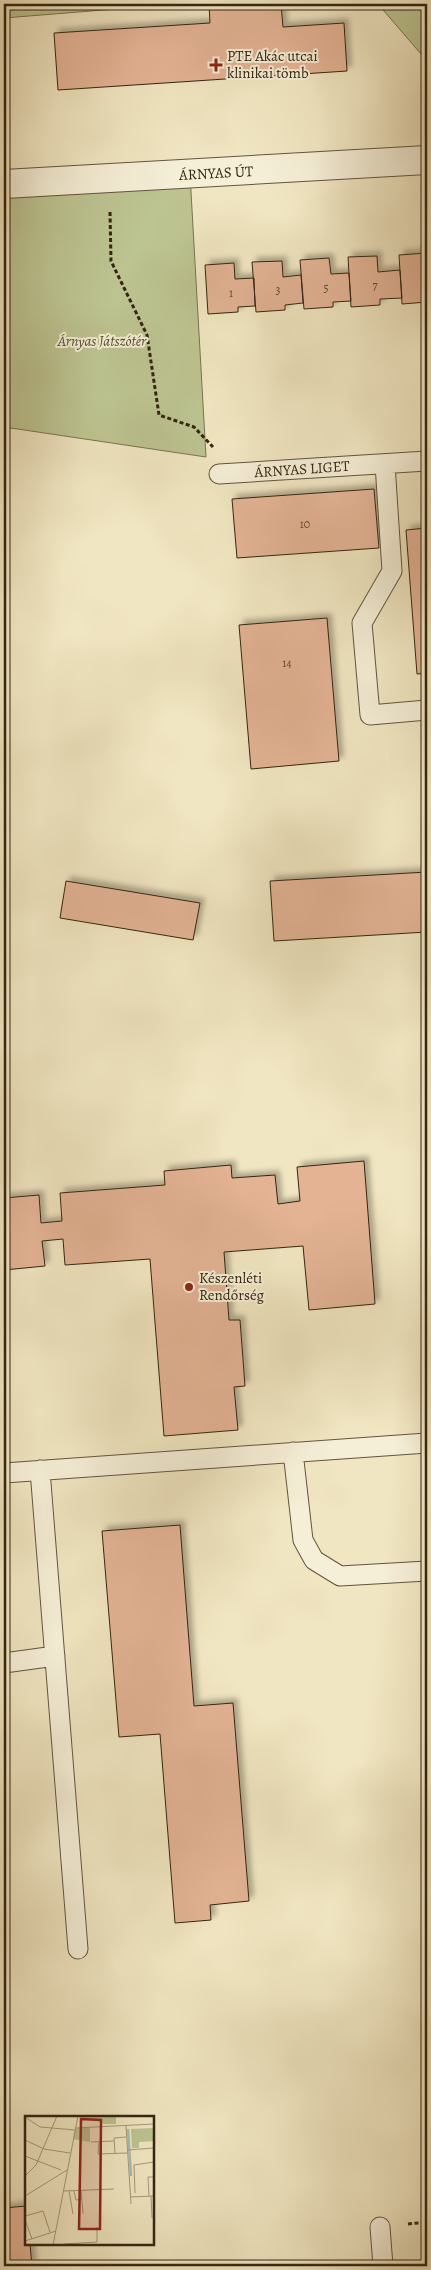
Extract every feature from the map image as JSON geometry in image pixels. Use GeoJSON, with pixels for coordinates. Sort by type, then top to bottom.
{"type":"FeatureCollection","features":[{"type":"Feature","properties":{"kind":"street","name":"ÁRNYAS ÚT"},"geometry":{"type":"LineString","coordinates":[[4,184],[228,162],[427,160]]}},
{"type":"Feature","properties":{"kind":"lane","name":"ÁRNYAS LIGET"},"geometry":{"type":"LineString","coordinates":[[219,474],[427,461]]}},
{"type":"Feature","properties":{"kind":"lane"},"geometry":{"type":"LineString","coordinates":[[385,464],[392,571],[362,622],[370,715],[427,710]]}},
{"type":"Feature","properties":{"kind":"lane"},"geometry":{"type":"LineString","coordinates":[[4,1473],[427,1443]]}},
{"type":"Feature","properties":{"kind":"lane"},"geometry":{"type":"LineString","coordinates":[[293,1452],[303,1540],[314,1560],[340,1576],[427,1571]]}},
{"type":"Feature","properties":{"kind":"lane"},"geometry":{"type":"LineString","coordinates":[[40,1470],[78,1949]]}},
{"type":"Feature","properties":{"kind":"lane"},"geometry":{"type":"LineString","coordinates":[[4,1663],[55,1656]]}},
{"type":"Feature","properties":{"kind":"lane"},"geometry":{"type":"LineString","coordinates":[[380,2227],[383,2266]]}},
{"type":"Feature","properties":{"kind":"path"},"geometry":{"type":"LineString","coordinates":[[110,212],[111,261],[147,335],[159,415],[194,427],[238,473]]}},
{"type":"Feature","properties":{"kind":"green space"},"geometry":{"type":"Polygon","coordinates":[[[4,4],[178,4],[4,18],[4,4]]]}},
{"type":"Feature","properties":{"kind":"green space"},"geometry":{"type":"Polygon","coordinates":[[[378,4],[427,4],[427,61],[378,4]]]}},
{"type":"Feature","properties":{"kind":"green space","name":"Árnyas Játszótér"},"geometry":{"type":"Polygon","coordinates":[[[190,174],[206,457],[4,427],[4,184],[190,174]]]}},
{"type":"Feature","properties":{"kind":"building"},"geometry":{"type":"Polygon","coordinates":[[[209,4],[281,4],[283,27],[344,23],[347,71],[58,90],[54,33],[210,23],[209,4]]]}},
{"type":"Feature","properties":{"kind":"building"},"geometry":{"type":"Polygon","coordinates":[[[427,253],[427,302],[402,304],[399,255],[427,253]]]}},
{"type":"Feature","properties":{"kind":"building"},"geometry":{"type":"Polygon","coordinates":[[[377,256],[378,272],[400,270],[402,298],[380,299],[380,305],[351,307],[348,257],[377,256]]]}},
{"type":"Feature","properties":{"kind":"building"},"geometry":{"type":"Polygon","coordinates":[[[329,258],[331,274],[349,273],[351,301],[333,302],[333,307],[304,309],[300,260],[329,258]]]}},
{"type":"Feature","properties":{"kind":"building"},"geometry":{"type":"Polygon","coordinates":[[[282,261],[283,277],[301,275],[303,303],[285,305],[285,310],[256,312],[252,262],[282,261]]]}},
{"type":"Feature","properties":{"kind":"building"},"geometry":{"type":"Polygon","coordinates":[[[234,263],[235,279],[254,278],[255,306],[238,307],[238,312],[208,314],[205,265],[234,263]]]}},
{"type":"Feature","properties":{"kind":"building"},"geometry":{"type":"Polygon","coordinates":[[[374,489],[379,548],[237,558],[232,499],[374,489]]]}},
{"type":"Feature","properties":{"kind":"building"},"geometry":{"type":"Polygon","coordinates":[[[427,528],[427,673],[417,674],[406,530],[427,528]]]}},
{"type":"Feature","properties":{"kind":"building"},"geometry":{"type":"Polygon","coordinates":[[[327,618],[339,761],[251,769],[239,625],[327,618]]]}},
{"type":"Feature","properties":{"kind":"building"},"geometry":{"type":"Polygon","coordinates":[[[427,872],[427,932],[274,941],[270,881],[427,872]]]}},
{"type":"Feature","properties":{"kind":"building"},"geometry":{"type":"Polygon","coordinates":[[[66,881],[200,903],[193,940],[60,918],[66,881]]]}},
{"type":"Feature","properties":{"kind":"building","name":"Készenléti Rendőrség"},"geometry":{"type":"Polygon","coordinates":[[[364,1161],[375,1304],[309,1310],[303,1246],[224,1252],[229,1320],[240,1320],[245,1386],[234,1387],[238,1430],[164,1436],[150,1259],[65,1265],[63,1239],[42,1241],[45,1266],[4,1270],[4,1198],[39,1195],[41,1223],[62,1221],[60,1193],[165,1185],[164,1171],[231,1165],[232,1178],[275,1175],[278,1204],[300,1201],[297,1167],[364,1161]]]}},
{"type":"Feature","properties":{"kind":"building"},"geometry":{"type":"Polygon","coordinates":[[[180,1525],[194,1706],[233,1703],[249,1901],[210,1905],[211,1920],[175,1923],[160,1734],[119,1737],[102,1531],[180,1525]]]}},
{"type":"Feature","properties":{"kind":"building"},"geometry":{"type":"Polygon","coordinates":[[[25,2206],[25,2245],[30,2245],[32,2266],[4,2266],[4,2208],[25,2206]]]}},
{"type":"Feature","properties":{"kind":"place","name":"PTE Akác utcai klinikai tömb"},"geometry":{"type":"Point","coordinates":[216,65]}},
{"type":"Feature","properties":{"kind":"place","name":"Készenléti Rendőrség"},"geometry":{"type":"Point","coordinates":[189,1287]}}]}
